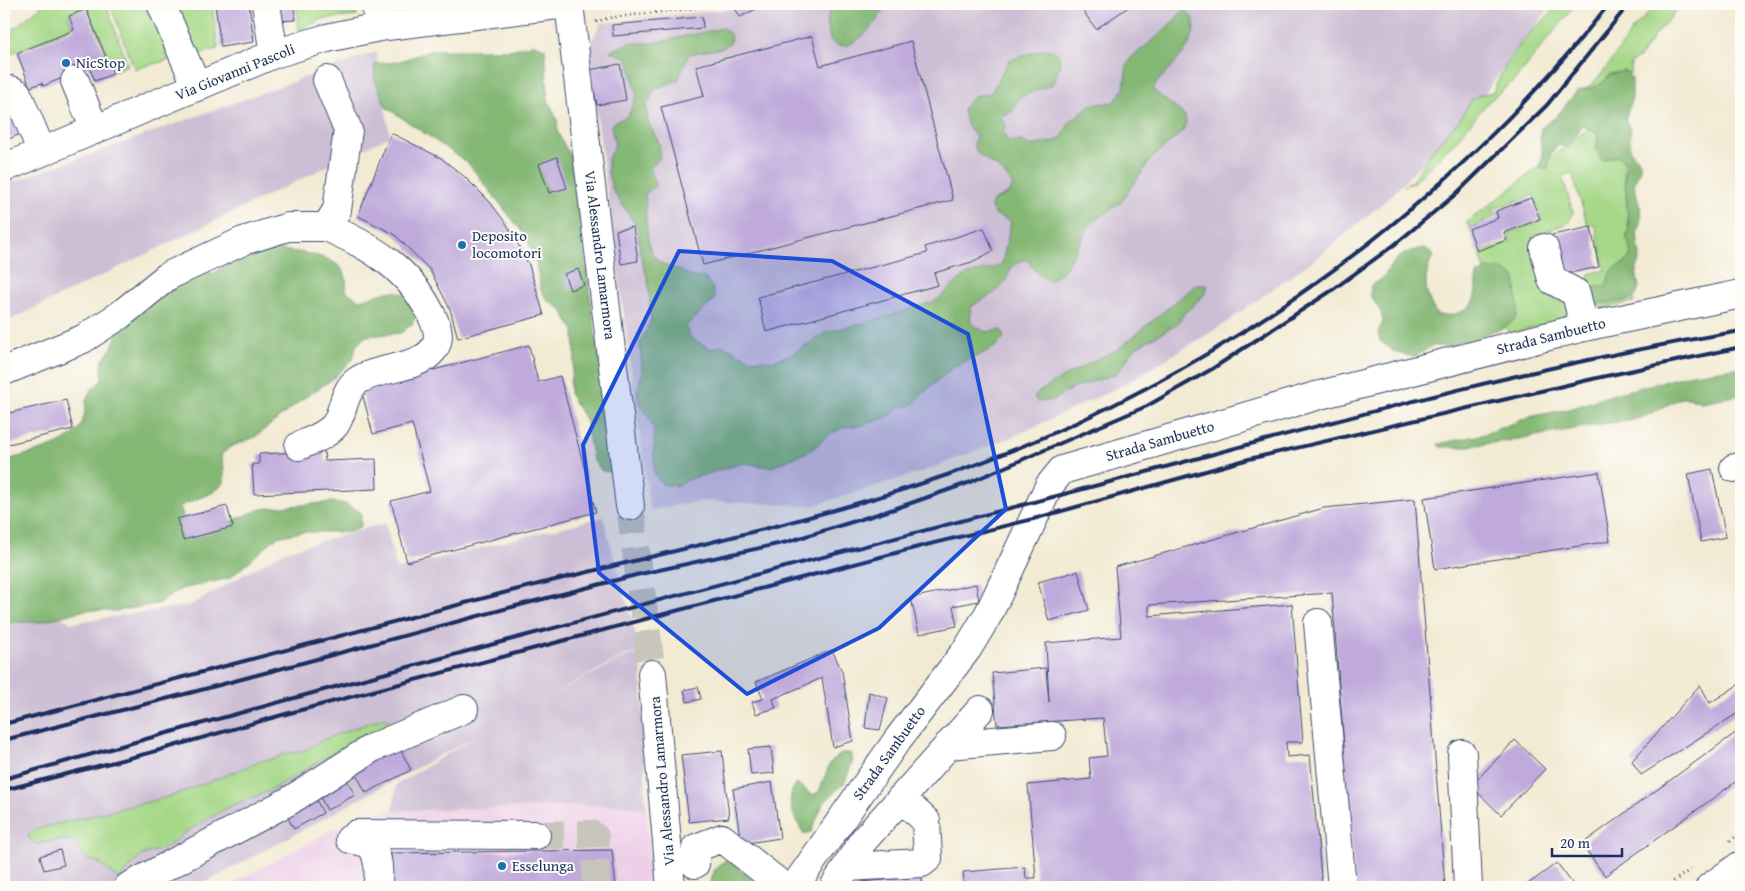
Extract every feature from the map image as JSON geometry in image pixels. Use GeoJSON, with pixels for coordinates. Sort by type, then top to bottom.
{"type":"FeatureCollection","features":[{"type":"Feature","properties":{"kind":"street"},"geometry":{"type":"LineString","coordinates":[[161,4],[197,87]]}},
{"type":"Feature","properties":{"kind":"street"},"geometry":{"type":"LineString","coordinates":[[266,4],[274,54]]}},
{"type":"Feature","properties":{"kind":"street","name":"Via Giovanni Pascoli"},"geometry":{"type":"LineString","coordinates":[[4,168],[274,54],[327,38],[378,15],[568,4]]}},
{"type":"Feature","properties":{"kind":"street","name":"Via Alessandro Lamarmora"},"geometry":{"type":"LineString","coordinates":[[568,4],[630,506]]}},
{"type":"Feature","properties":{"kind":"street"},"geometry":{"type":"LineString","coordinates":[[326,227],[337,210],[348,130],[327,80]]}},
{"type":"Feature","properties":{"kind":"street"},"geometry":{"type":"LineString","coordinates":[[74,82],[95,130]]}},
{"type":"Feature","properties":{"kind":"street"},"geometry":{"type":"LineString","coordinates":[[11,90],[17,93],[42,152]]}},
{"type":"Feature","properties":{"kind":"street"},"geometry":{"type":"LineString","coordinates":[[5,362],[83,339],[120,315],[168,276],[243,240],[288,226],[326,227],[350,237],[383,256],[402,272],[422,295],[436,325],[439,340],[433,351],[421,360],[365,376],[355,382],[349,389],[336,424],[326,434],[300,446]]}},
{"type":"Feature","properties":{"kind":"street"},"geometry":{"type":"LineString","coordinates":[[1544,248],[1552,280],[1576,293],[1584,328]]}},
{"type":"Feature","properties":{"kind":"street","name":"Strada Sambuetto"},"geometry":{"type":"LineString","coordinates":[[811,883],[898,739],[968,648],[989,613],[1049,486],[1062,470],[1316,396],[1584,328],[1741,294]]}},
{"type":"Feature","properties":{"kind":"street"},"geometry":{"type":"LineString","coordinates":[[1318,623],[1342,887]]}},
{"type":"Feature","properties":{"kind":"street","name":"Via Alessandro Lamarmora"},"geometry":{"type":"LineString","coordinates":[[652,674],[672,887]]}},
{"type":"Feature","properties":{"kind":"street"},"geometry":{"type":"LineString","coordinates":[[128,887],[289,801],[372,748],[464,709]]}},
{"type":"Feature","properties":{"kind":"street"},"geometry":{"type":"LineString","coordinates":[[811,883],[862,842],[980,710]]}},
{"type":"Feature","properties":{"kind":"street"},"geometry":{"type":"LineString","coordinates":[[948,746],[1052,736]]}},
{"type":"Feature","properties":{"kind":"street"},"geometry":{"type":"LineString","coordinates":[[1462,754],[1468,887]]}},
{"type":"Feature","properties":{"kind":"street"},"geometry":{"type":"LineString","coordinates":[[695,864],[696,848],[722,838],[811,883],[922,863],[928,858],[926,821],[901,798]]}},
{"type":"Feature","properties":{"kind":"street"},"geometry":{"type":"LineString","coordinates":[[377,887],[379,869],[376,853],[371,844],[353,837],[536,835]]}},
{"type":"Feature","properties":{"kind":"street"},"geometry":{"type":"LineString","coordinates":[[1717,885],[1741,865]]}},
{"type":"Feature","properties":{"kind":"path"},"geometry":{"type":"LineString","coordinates":[[592,28],[601,19],[729,4]]}},
{"type":"Feature","properties":{"kind":"highlighted area"},"geometry":{"type":"Polygon","coordinates":[[[679,251],[832,261],[968,334],[1006,509],[879,628],[747,694],[599,573],[583,445],[679,251]]]}},
{"type":"Feature","properties":{"kind":"shaded area"},"geometry":{"type":"Polygon","coordinates":[[[743,4],[1552,4],[1478,102],[1393,194],[1322,254],[1221,326],[1123,385],[1019,434],[924,471],[812,506],[703,501],[650,510],[588,48],[601,23],[732,9],[743,4]]]}},
{"type":"Feature","properties":{"kind":"shaded area"},"geometry":{"type":"Polygon","coordinates":[[[376,52],[390,136],[4,323],[4,185],[376,52]]]}},
{"type":"Feature","properties":{"kind":"shaded area"},"geometry":{"type":"Polygon","coordinates":[[[603,517],[641,654],[625,655],[541,701],[627,656],[641,655],[646,810],[622,805],[393,811],[396,785],[483,732],[197,887],[4,887],[4,619],[48,608],[71,623],[191,605],[286,551],[385,523],[397,569],[603,517]]]}},
{"type":"Feature","properties":{"kind":"shaded area"},"geometry":{"type":"Polygon","coordinates":[[[622,805],[646,810],[653,887],[226,887],[365,812],[622,805]]]}},
{"type":"Feature","properties":{"kind":"green space"},"geometry":{"type":"Polygon","coordinates":[[[44,4],[106,4],[128,65],[114,71],[87,7],[68,15],[72,29],[12,53],[6,35],[44,4]]]}},
{"type":"Feature","properties":{"kind":"green space"},"geometry":{"type":"Polygon","coordinates":[[[110,4],[154,4],[172,59],[134,69],[110,4]]]}},
{"type":"Feature","properties":{"kind":"green space"},"geometry":{"type":"Polygon","coordinates":[[[169,4],[212,4],[218,49],[195,55],[169,4]]]}},
{"type":"Feature","properties":{"kind":"green space"},"geometry":{"type":"Polygon","coordinates":[[[296,4],[356,4],[357,16],[323,19],[299,30],[296,4]]]}},
{"type":"Feature","properties":{"kind":"green space"},"geometry":{"type":"Polygon","coordinates":[[[838,4],[887,4],[878,19],[863,36],[855,42],[838,45],[830,40],[828,15],[838,4]]]}},
{"type":"Feature","properties":{"kind":"green space"},"geometry":{"type":"Polygon","coordinates":[[[1558,4],[1576,4],[1515,80],[1488,102],[1453,144],[1413,183],[1404,186],[1412,181],[1433,149],[1460,119],[1471,100],[1479,95],[1493,92],[1504,69],[1518,47],[1558,4]]]}},
{"type":"Feature","properties":{"kind":"green space"},"geometry":{"type":"Polygon","coordinates":[[[1656,4],[1683,4],[1654,36],[1641,56],[1631,63],[1630,74],[1625,71],[1610,74],[1603,83],[1593,89],[1582,90],[1596,80],[1603,72],[1632,30],[1656,4]]]}},
{"type":"Feature","properties":{"kind":"green space"},"geometry":{"type":"Polygon","coordinates":[[[1185,9],[1194,20],[1194,30],[1191,39],[1182,55],[1156,84],[1153,90],[1185,116],[1186,124],[1183,131],[1151,159],[1121,202],[1091,223],[1065,269],[1051,280],[1039,275],[1027,259],[1020,261],[1012,268],[999,289],[970,308],[971,324],[985,332],[1001,330],[1004,338],[999,343],[993,348],[954,367],[910,406],[901,406],[886,418],[860,426],[845,427],[831,433],[810,451],[771,467],[743,463],[690,479],[677,486],[662,484],[654,473],[654,431],[650,419],[642,408],[637,396],[642,370],[640,344],[651,321],[648,280],[640,253],[638,228],[613,191],[608,172],[608,158],[615,145],[611,126],[613,123],[628,116],[637,95],[628,58],[610,51],[629,43],[653,43],[723,28],[730,34],[731,42],[723,48],[689,54],[678,80],[655,89],[646,106],[648,122],[660,145],[659,159],[650,168],[656,185],[645,194],[647,232],[651,251],[655,258],[661,263],[691,276],[704,277],[712,287],[715,299],[685,327],[691,338],[711,349],[723,345],[749,359],[773,361],[794,353],[826,332],[868,322],[935,301],[963,277],[1002,264],[1011,222],[995,214],[991,207],[993,201],[1009,193],[1013,186],[1002,171],[977,153],[974,144],[976,137],[966,124],[963,108],[974,96],[991,93],[1009,60],[1046,50],[1058,54],[1060,64],[1053,84],[1019,99],[1013,111],[1001,116],[1005,126],[1003,130],[1007,142],[1022,141],[1029,146],[1054,142],[1062,137],[1070,122],[1090,105],[1114,102],[1124,89],[1127,65],[1132,57],[1157,37],[1185,9]]]}},
{"type":"Feature","properties":{"kind":"green space"},"geometry":{"type":"Polygon","coordinates":[[[534,44],[545,48],[548,99],[557,120],[558,133],[574,164],[577,204],[615,472],[602,471],[593,460],[585,419],[570,395],[570,382],[575,357],[574,331],[561,309],[548,301],[541,290],[536,263],[527,238],[468,163],[386,107],[374,77],[375,64],[397,62],[433,50],[510,50],[534,44]]]}},
{"type":"Feature","properties":{"kind":"green space"},"geometry":{"type":"Polygon","coordinates":[[[1625,71],[1632,79],[1632,98],[1625,119],[1630,129],[1630,150],[1640,162],[1640,169],[1634,185],[1641,219],[1637,234],[1640,256],[1636,272],[1639,287],[1636,296],[1625,301],[1591,305],[1590,293],[1592,290],[1606,285],[1612,271],[1629,259],[1631,252],[1627,239],[1629,229],[1625,179],[1626,163],[1618,156],[1602,160],[1596,150],[1598,134],[1583,126],[1568,147],[1557,145],[1551,154],[1548,168],[1538,168],[1543,155],[1540,139],[1541,128],[1557,116],[1577,91],[1600,84],[1610,74],[1625,71]]]}},
{"type":"Feature","properties":{"kind":"green space"},"geometry":{"type":"Polygon","coordinates":[[[1619,105],[1634,302],[1586,312],[1583,296],[1589,274],[1605,270],[1595,224],[1588,226],[1572,173],[1562,176],[1573,212],[1568,223],[1533,236],[1544,279],[1565,295],[1569,312],[1557,321],[1509,334],[1479,253],[1511,241],[1508,233],[1542,220],[1534,195],[1493,209],[1496,216],[1470,228],[1466,223],[1619,105]]]}},
{"type":"Feature","properties":{"kind":"green space"},"geometry":{"type":"Polygon","coordinates":[[[1425,248],[1433,255],[1427,271],[1426,285],[1429,299],[1437,315],[1454,314],[1465,310],[1475,296],[1477,275],[1486,270],[1496,269],[1505,271],[1515,277],[1518,309],[1515,319],[1506,327],[1485,334],[1477,342],[1467,346],[1432,346],[1414,357],[1396,353],[1380,341],[1378,332],[1383,322],[1381,312],[1370,295],[1371,285],[1383,278],[1399,257],[1425,248]]]}},
{"type":"Feature","properties":{"kind":"green space"},"geometry":{"type":"Polygon","coordinates":[[[273,249],[314,255],[333,262],[346,277],[346,291],[359,300],[385,293],[399,292],[411,302],[417,313],[412,324],[401,333],[366,336],[356,346],[353,359],[334,378],[304,398],[255,437],[230,447],[221,455],[224,468],[224,483],[214,492],[180,506],[184,520],[212,529],[261,509],[332,502],[346,504],[361,512],[361,526],[350,532],[301,532],[277,537],[230,578],[181,589],[157,604],[117,611],[85,610],[39,622],[14,622],[4,627],[4,461],[48,448],[69,438],[77,431],[82,423],[86,400],[90,391],[102,380],[102,361],[111,349],[118,332],[172,287],[200,273],[215,273],[233,258],[273,249]]]}},
{"type":"Feature","properties":{"kind":"green space"},"geometry":{"type":"Polygon","coordinates":[[[1197,284],[1208,285],[1205,294],[1185,313],[1176,325],[1136,347],[1116,374],[1073,388],[1055,400],[1038,402],[1034,397],[1059,380],[1117,350],[1197,284]]]}},
{"type":"Feature","properties":{"kind":"green space"},"geometry":{"type":"Polygon","coordinates":[[[1741,367],[1741,395],[1701,402],[1689,398],[1681,398],[1646,416],[1630,421],[1608,423],[1507,441],[1461,447],[1440,447],[1438,444],[1485,434],[1529,417],[1569,409],[1614,394],[1692,374],[1741,367]]]}},
{"type":"Feature","properties":{"kind":"green space"},"geometry":{"type":"Polygon","coordinates":[[[382,718],[390,721],[392,725],[335,752],[269,791],[230,806],[184,833],[167,847],[142,855],[119,879],[103,866],[82,855],[77,843],[57,840],[36,844],[29,838],[29,833],[32,830],[172,796],[262,761],[277,758],[283,754],[302,752],[325,739],[382,718]]]}},
{"type":"Feature","properties":{"kind":"green space"},"geometry":{"type":"Polygon","coordinates":[[[842,753],[850,753],[853,760],[845,782],[823,804],[811,832],[804,834],[792,809],[791,796],[793,789],[797,783],[812,795],[819,792],[830,763],[842,753]]]}},
{"type":"Feature","properties":{"kind":"green space"},"geometry":{"type":"Polygon","coordinates":[[[729,860],[755,882],[754,885],[748,887],[710,887],[711,878],[717,866],[729,860]]]}},
{"type":"Feature","properties":{"kind":"building"},"geometry":{"type":"Polygon","coordinates":[[[215,4],[249,4],[254,42],[221,47],[215,4]]]}},
{"type":"Feature","properties":{"kind":"building"},"geometry":{"type":"Polygon","coordinates":[[[275,4],[293,4],[296,20],[277,21],[275,4]]]}},
{"type":"Feature","properties":{"kind":"building"},"geometry":{"type":"Polygon","coordinates":[[[743,4],[766,4],[740,17],[735,8],[743,4]]]}},
{"type":"Feature","properties":{"kind":"building"},"geometry":{"type":"Polygon","coordinates":[[[1078,4],[1133,4],[1096,29],[1078,4]]]}},
{"type":"Feature","properties":{"kind":"building"},"geometry":{"type":"Polygon","coordinates":[[[86,9],[113,74],[95,81],[89,67],[43,86],[42,83],[30,87],[17,53],[74,30],[69,16],[86,9]]]}},
{"type":"Feature","properties":{"kind":"building"},"geometry":{"type":"Polygon","coordinates":[[[702,17],[703,28],[613,36],[612,25],[702,17]]]}},
{"type":"Feature","properties":{"kind":"building"},"geometry":{"type":"Polygon","coordinates":[[[812,36],[820,66],[911,41],[953,200],[703,265],[661,107],[704,96],[696,66],[812,36]]]}},
{"type":"Feature","properties":{"kind":"building"},"geometry":{"type":"Polygon","coordinates":[[[620,64],[626,100],[597,105],[590,70],[620,64]]]}},
{"type":"Feature","properties":{"kind":"building"},"geometry":{"type":"Polygon","coordinates":[[[8,98],[23,133],[4,141],[4,100],[8,98]]]}},
{"type":"Feature","properties":{"kind":"building","name":"Deposito locomotori"},"geometry":{"type":"Polygon","coordinates":[[[391,133],[441,158],[466,178],[490,202],[508,226],[529,265],[544,315],[458,338],[450,309],[430,270],[394,234],[358,216],[391,133]]]}},
{"type":"Feature","properties":{"kind":"building"},"geometry":{"type":"Polygon","coordinates":[[[557,157],[567,188],[549,193],[539,164],[557,157]]]}},
{"type":"Feature","properties":{"kind":"building"},"geometry":{"type":"Polygon","coordinates":[[[1531,198],[1540,219],[1504,233],[1507,240],[1477,251],[1469,229],[1498,218],[1496,211],[1531,198]]]}},
{"type":"Feature","properties":{"kind":"building"},"geometry":{"type":"Polygon","coordinates":[[[633,227],[638,261],[621,264],[616,230],[633,227]]]}},
{"type":"Feature","properties":{"kind":"building"},"geometry":{"type":"Polygon","coordinates":[[[1591,227],[1599,267],[1561,275],[1552,235],[1591,227]]]}},
{"type":"Feature","properties":{"kind":"building"},"geometry":{"type":"Polygon","coordinates":[[[984,228],[993,251],[972,262],[934,273],[938,285],[766,332],[758,297],[927,253],[925,247],[984,228]]]}},
{"type":"Feature","properties":{"kind":"building"},"geometry":{"type":"Polygon","coordinates":[[[578,269],[584,285],[570,290],[564,274],[578,269]]]}},
{"type":"Feature","properties":{"kind":"building"},"geometry":{"type":"Polygon","coordinates":[[[529,345],[538,382],[560,376],[596,512],[407,562],[391,501],[430,491],[412,424],[373,434],[361,389],[529,345]]]}},
{"type":"Feature","properties":{"kind":"building"},"geometry":{"type":"Polygon","coordinates":[[[66,400],[73,429],[4,445],[4,414],[66,400]]]}},
{"type":"Feature","properties":{"kind":"building"},"geometry":{"type":"Polygon","coordinates":[[[324,451],[325,461],[376,459],[377,489],[254,494],[252,464],[259,464],[259,454],[324,451]]]}},
{"type":"Feature","properties":{"kind":"building"},"geometry":{"type":"Polygon","coordinates":[[[1712,469],[1726,537],[1701,542],[1688,474],[1712,469]]]}},
{"type":"Feature","properties":{"kind":"building"},"geometry":{"type":"Polygon","coordinates":[[[1599,472],[1610,541],[1435,569],[1424,498],[1599,472]]]}},
{"type":"Feature","properties":{"kind":"building"},"geometry":{"type":"Polygon","coordinates":[[[1415,499],[1445,887],[1355,887],[1332,593],[1149,605],[1149,616],[1292,604],[1303,742],[1286,742],[1287,757],[1310,755],[1322,887],[951,887],[964,885],[963,872],[1025,867],[1026,878],[1036,878],[1028,785],[1091,779],[1089,758],[1107,756],[1103,718],[997,725],[992,673],[1046,668],[1049,702],[1046,643],[1121,637],[1115,567],[1324,508],[1415,499]]]}},
{"type":"Feature","properties":{"kind":"building"},"geometry":{"type":"Polygon","coordinates":[[[227,506],[233,527],[183,540],[177,519],[227,506]]]}},
{"type":"Feature","properties":{"kind":"building"},"geometry":{"type":"Polygon","coordinates":[[[1078,571],[1089,610],[1049,621],[1038,582],[1078,571]]]}},
{"type":"Feature","properties":{"kind":"building"},"geometry":{"type":"Polygon","coordinates":[[[976,584],[979,601],[953,606],[957,626],[919,634],[911,598],[976,584]]]}},
{"type":"Feature","properties":{"kind":"building"},"geometry":{"type":"Polygon","coordinates":[[[832,650],[842,671],[853,741],[833,747],[822,678],[773,699],[776,708],[756,714],[752,702],[763,699],[756,682],[832,650]]]}},
{"type":"Feature","properties":{"kind":"building"},"geometry":{"type":"Polygon","coordinates":[[[1741,683],[1741,711],[1641,775],[1632,761],[1700,685],[1710,703],[1741,683]]]}},
{"type":"Feature","properties":{"kind":"building"},"geometry":{"type":"Polygon","coordinates":[[[698,687],[701,699],[687,702],[684,690],[698,687]]]}},
{"type":"Feature","properties":{"kind":"building"},"geometry":{"type":"Polygon","coordinates":[[[869,692],[888,698],[880,730],[865,728],[869,692]]]}},
{"type":"Feature","properties":{"kind":"building"},"geometry":{"type":"Polygon","coordinates":[[[1741,729],[1741,778],[1605,876],[1582,844],[1741,729]]]}},
{"type":"Feature","properties":{"kind":"building"},"geometry":{"type":"Polygon","coordinates":[[[1515,740],[1545,769],[1501,815],[1471,786],[1515,740]]]}},
{"type":"Feature","properties":{"kind":"building"},"geometry":{"type":"Polygon","coordinates":[[[398,745],[411,770],[366,793],[353,768],[398,745]]]}},
{"type":"Feature","properties":{"kind":"building"},"geometry":{"type":"Polygon","coordinates":[[[771,747],[774,773],[751,775],[748,749],[771,747]]]}},
{"type":"Feature","properties":{"kind":"building"},"geometry":{"type":"Polygon","coordinates":[[[722,751],[729,818],[689,822],[681,755],[722,751]]]}},
{"type":"Feature","properties":{"kind":"building"},"geometry":{"type":"Polygon","coordinates":[[[344,775],[355,795],[327,810],[316,789],[344,775]]]}},
{"type":"Feature","properties":{"kind":"building"},"geometry":{"type":"Polygon","coordinates":[[[772,782],[780,838],[741,844],[733,789],[772,782]]]}},
{"type":"Feature","properties":{"kind":"building"},"geometry":{"type":"Polygon","coordinates":[[[314,795],[323,813],[294,829],[284,811],[314,795]]]}},
{"type":"Feature","properties":{"kind":"building"},"geometry":{"type":"Polygon","coordinates":[[[60,850],[64,865],[44,870],[40,856],[60,850]]]}},
{"type":"Feature","properties":{"kind":"building","name":"Esselunga"},"geometry":{"type":"Polygon","coordinates":[[[612,850],[616,887],[391,887],[391,853],[612,850]]]}},
{"type":"Feature","properties":{"kind":"building"},"geometry":{"type":"Polygon","coordinates":[[[1557,863],[1575,887],[1524,887],[1557,863]]]}},
{"type":"Feature","properties":{"kind":"building"},"geometry":{"type":"Polygon","coordinates":[[[922,877],[923,887],[860,887],[860,882],[922,877]]]}},
{"type":"Feature","properties":{"kind":"tunnel"},"geometry":{"type":"LineString","coordinates":[[630,506],[652,674]]}},
{"type":"Feature","properties":{"kind":"tunnel"},"geometry":{"type":"LineString","coordinates":[[536,835],[591,834],[595,837],[596,887]]}},
{"type":"Feature","properties":{"kind":"railway"},"geometry":{"type":"LineString","coordinates":[[4,724],[447,607],[731,538],[840,509],[947,475],[1043,438],[1136,394],[1225,343],[1311,286],[1393,223],[1471,155],[1543,82],[1609,4]]}},
{"type":"Feature","properties":{"kind":"railway"},"geometry":{"type":"LineString","coordinates":[[4,740],[636,575],[787,542],[894,509],[968,483],[1147,406],[1212,369],[1331,291],[1394,245],[1456,194],[1547,105],[1629,4]]}},
{"type":"Feature","properties":{"kind":"railway"},"geometry":{"type":"LineString","coordinates":[[4,779],[265,706],[1393,406],[1566,365],[1741,331]]}},
{"type":"Feature","properties":{"kind":"railway"},"geometry":{"type":"LineString","coordinates":[[4,790],[922,546],[1033,519],[1249,459],[1597,378],[1741,347]]}},
{"type":"Feature","properties":{"kind":"place","name":"NicStop"},"geometry":{"type":"Point","coordinates":[66,63]}},
{"type":"Feature","properties":{"kind":"place","name":"Deposito locomotori"},"geometry":{"type":"Point","coordinates":[462,245]}},
{"type":"Feature","properties":{"kind":"place","name":"Esselunga"},"geometry":{"type":"Point","coordinates":[502,866]}}]}
